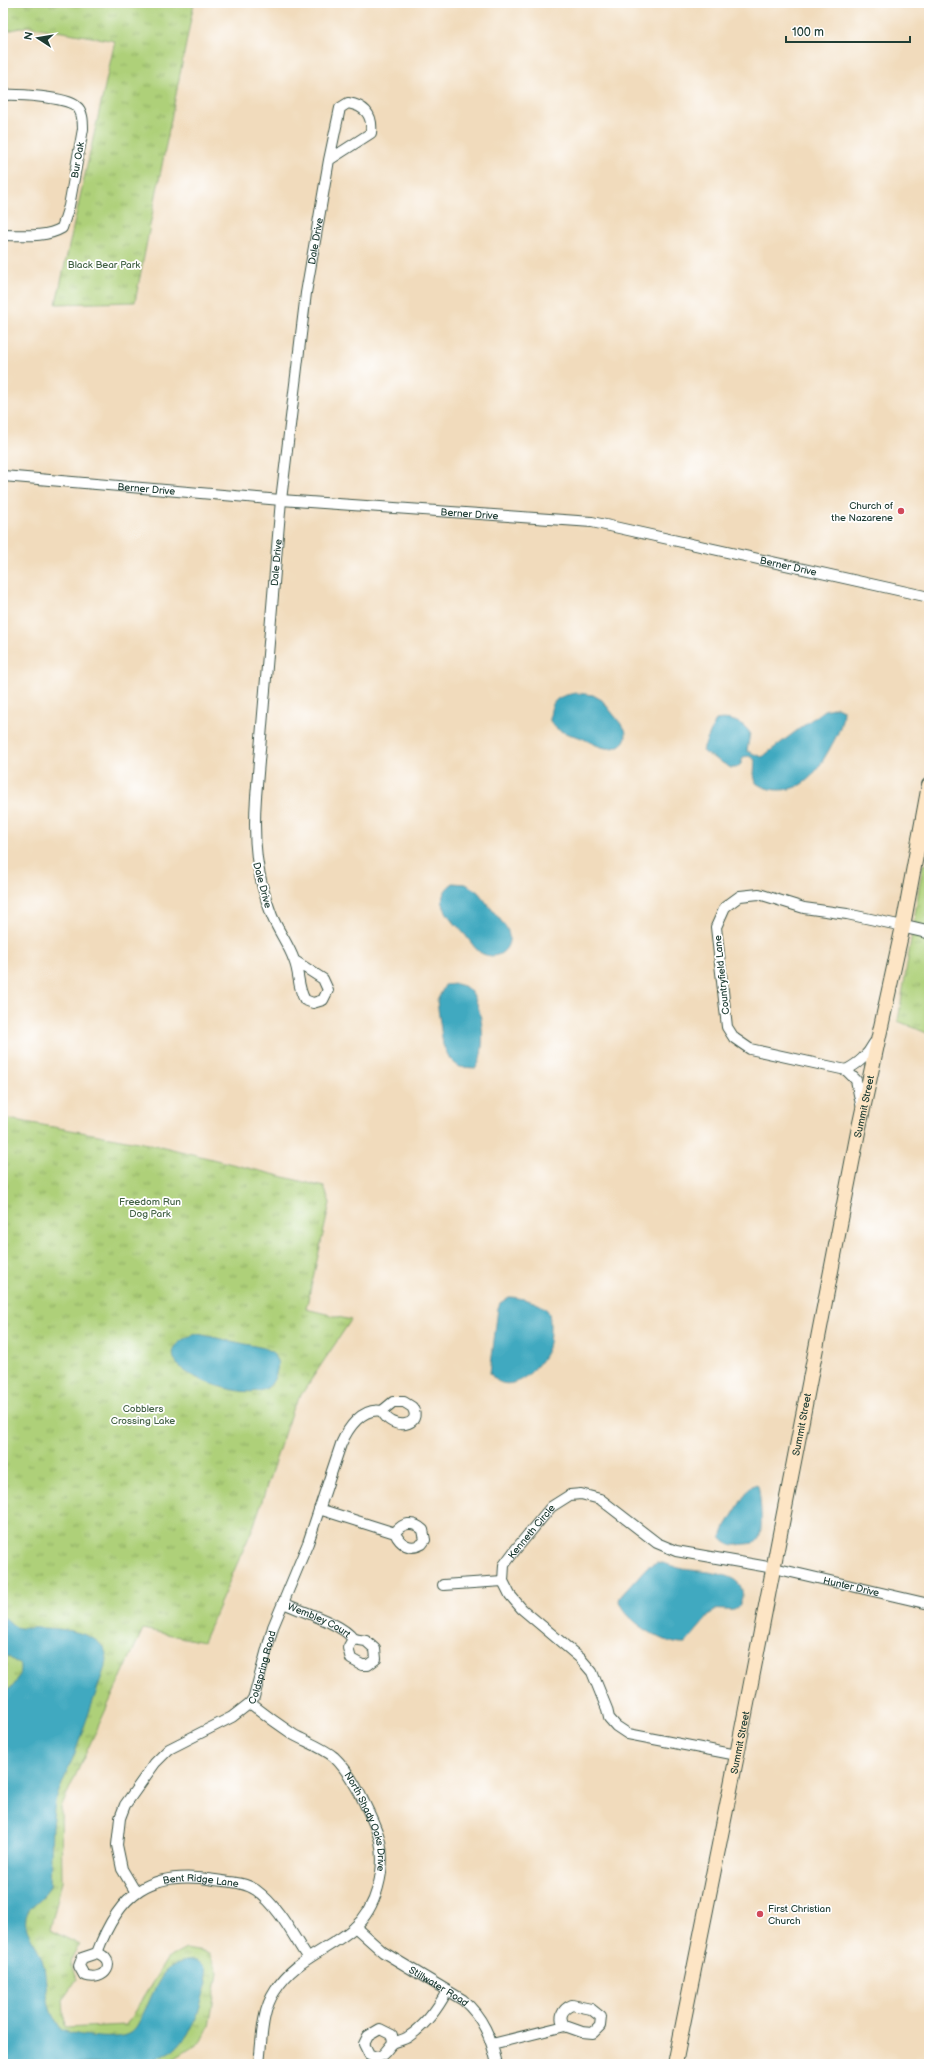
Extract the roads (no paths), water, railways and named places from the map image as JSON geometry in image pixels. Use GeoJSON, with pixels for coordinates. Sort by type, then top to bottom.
{"type":"FeatureCollection","features":[{"type":"Feature","properties":{"kind":"main road","name":"Summit Street"},"geometry":{"type":"LineString","coordinates":[[675,2064],[774,1568],[858,1132],[903,926],[929,785]]}},
{"type":"Feature","properties":{"kind":"street","name":"Bur Oak"},"geometry":{"type":"LineString","coordinates":[[3,94],[43,97],[73,104],[79,110],[83,130],[69,206],[62,228],[54,233],[3,235]]}},
{"type":"Feature","properties":{"kind":"street","name":"Dale Drive"},"geometry":{"type":"LineString","coordinates":[[295,961],[272,917],[259,876],[254,832],[281,500],[306,293],[329,160],[340,108],[348,103],[359,105],[366,112],[372,123],[371,133],[329,160]]}},
{"type":"Feature","properties":{"kind":"street","name":"Berner Drive"},"geometry":{"type":"LineString","coordinates":[[3,476],[281,500],[592,522],[929,597]]}},
{"type":"Feature","properties":{"kind":"street","name":"Countryfield Lane"},"geometry":{"type":"LineString","coordinates":[[846,1070],[750,1049],[734,1038],[727,1027],[716,927],[725,907],[740,896],[760,894],[804,908],[847,914],[903,926]]}},
{"type":"Feature","properties":{"kind":"street"},"geometry":{"type":"LineString","coordinates":[[903,926],[929,932]]}},
{"type":"Feature","properties":{"kind":"street"},"geometry":{"type":"LineString","coordinates":[[858,1132],[861,1104],[860,1093],[856,1080],[846,1070],[860,1063],[870,1052],[880,1031]]}},
{"type":"Feature","properties":{"kind":"street","name":"Coldspring Road"},"geometry":{"type":"LineString","coordinates":[[135,1891],[122,1868],[117,1845],[120,1818],[126,1805],[155,1763],[169,1749],[232,1717],[250,1704],[256,1691],[273,1626],[308,1543],[347,1432],[363,1415],[377,1410],[382,1411]]}},
{"type":"Feature","properties":{"kind":"street","name":"Kenneth Circle"},"geometry":{"type":"LineString","coordinates":[[503,1581],[504,1565],[551,1507],[570,1495],[581,1494],[600,1499],[657,1543],[676,1551],[774,1568]]}},
{"type":"Feature","properties":{"kind":"street"},"geometry":{"type":"LineString","coordinates":[[319,1509],[394,1533]]}},
{"type":"Feature","properties":{"kind":"street","name":"Hunter Drive"},"geometry":{"type":"LineString","coordinates":[[774,1568],[929,1604]]}},
{"type":"Feature","properties":{"kind":"street"},"geometry":{"type":"LineString","coordinates":[[443,1585],[503,1581],[510,1595],[522,1609],[575,1653],[592,1672],[607,1709],[609,1718],[616,1726],[628,1734],[737,1755]]}},
{"type":"Feature","properties":{"kind":"street","name":"Wembley Court"},"geometry":{"type":"LineString","coordinates":[[283,1603],[348,1632],[353,1639]]}},
{"type":"Feature","properties":{"kind":"street","name":"North Shady Oaks Drive"},"geometry":{"type":"LineString","coordinates":[[250,1704],[282,1727],[336,1759],[352,1780],[370,1814],[380,1840],[381,1870],[373,1899],[355,1927],[307,1957],[287,1974],[269,2001],[266,2012],[259,2064]]}},
{"type":"Feature","properties":{"kind":"street","name":"Bent Ridge Lane"},"geometry":{"type":"LineString","coordinates":[[97,1953],[113,1917],[135,1891],[164,1880],[189,1876],[250,1887],[275,1908],[307,1957]]}},
{"type":"Feature","properties":{"kind":"street","name":"Stillwater Road"},"geometry":{"type":"LineString","coordinates":[[355,1927],[383,1952],[464,2000],[474,2009],[487,2030],[497,2064]]}},
{"type":"Feature","properties":{"kind":"street"},"geometry":{"type":"LineString","coordinates":[[394,2043],[407,2038],[428,2021],[447,1990]]}},
{"type":"Feature","properties":{"kind":"street"},"geometry":{"type":"LineString","coordinates":[[492,2044],[565,2026]]}},
{"type":"Feature","properties":{"kind":"water"},"geometry":{"type":"Polygon","coordinates":[[[577,693],[593,695],[602,700],[625,729],[626,738],[624,742],[615,747],[604,748],[579,737],[564,733],[554,727],[550,721],[551,708],[553,704],[556,700],[564,696],[577,693]]]}},
{"type":"Feature","properties":{"kind":"water"},"geometry":{"type":"Polygon","coordinates":[[[837,707],[843,710],[843,716],[839,731],[834,741],[825,758],[815,772],[804,783],[797,787],[779,790],[770,789],[756,783],[754,775],[755,760],[749,756],[743,757],[741,764],[736,768],[731,768],[702,751],[716,720],[726,719],[735,721],[744,726],[750,733],[747,751],[762,757],[824,710],[837,707]]]}},
{"type":"Feature","properties":{"kind":"water"},"geometry":{"type":"Polygon","coordinates":[[[453,883],[466,884],[478,892],[506,927],[509,933],[509,940],[505,950],[501,953],[496,956],[490,956],[478,951],[445,910],[443,897],[446,890],[453,883]]]}},
{"type":"Feature","properties":{"kind":"water"},"geometry":{"type":"Polygon","coordinates":[[[456,984],[466,987],[473,995],[480,1015],[482,1027],[482,1051],[476,1068],[459,1067],[450,1059],[443,1045],[437,1001],[445,985],[456,984]]]}},
{"type":"Feature","properties":{"kind":"water"},"geometry":{"type":"Polygon","coordinates":[[[509,1297],[529,1300],[544,1307],[549,1313],[550,1317],[550,1335],[546,1352],[536,1367],[521,1380],[504,1384],[490,1373],[498,1308],[500,1303],[509,1297]]]}},
{"type":"Feature","properties":{"kind":"water"},"geometry":{"type":"Polygon","coordinates":[[[198,1334],[264,1348],[273,1353],[278,1363],[276,1374],[271,1385],[265,1389],[256,1391],[245,1392],[232,1390],[205,1382],[183,1370],[174,1358],[173,1353],[175,1348],[182,1340],[198,1334]]]}},
{"type":"Feature","properties":{"kind":"water"},"geometry":{"type":"Polygon","coordinates":[[[756,1484],[759,1490],[761,1509],[759,1539],[752,1543],[735,1545],[728,1544],[721,1537],[724,1529],[749,1488],[756,1484]]]}},
{"type":"Feature","properties":{"kind":"water"},"geometry":{"type":"Polygon","coordinates":[[[657,1562],[683,1569],[721,1574],[730,1578],[737,1582],[742,1588],[742,1597],[738,1607],[732,1610],[714,1610],[685,1644],[677,1644],[657,1636],[629,1616],[622,1608],[619,1601],[620,1597],[647,1567],[657,1562]]]}},
{"type":"Feature","properties":{"kind":"water"},"geometry":{"type":"Polygon","coordinates":[[[3,1617],[20,1628],[59,1629],[82,1634],[92,1638],[100,1644],[105,1651],[107,1661],[75,1753],[55,1801],[52,1826],[50,1886],[44,1895],[30,1909],[26,1917],[26,1927],[42,1960],[51,2012],[61,2030],[68,2032],[96,2037],[124,2036],[134,2030],[156,1986],[168,1970],[176,1964],[185,1961],[197,1961],[205,1969],[207,1983],[197,2016],[188,2034],[176,2048],[148,2064],[3,2064],[3,1691],[14,1685],[18,1677],[20,1665],[3,1653],[3,1617]]]}},
{"type":"Feature","properties":{"kind":"place","name":"Church of the Nazarene"},"geometry":{"type":"Point","coordinates":[901,511]}},
{"type":"Feature","properties":{"kind":"place","name":"First Christian Church"},"geometry":{"type":"Point","coordinates":[760,1914]}},
{"type":"Feature","properties":{"kind":"park label","name":"Black Bear Park"},"geometry":{"type":"Point","coordinates":[104,264]}},
{"type":"Feature","properties":{"kind":"park label","name":"Freedom Run Dog Park"},"geometry":{"type":"Point","coordinates":[150,1206]}},
{"type":"Feature","properties":{"kind":"park label","name":"Cobblers Crossing Lake"},"geometry":{"type":"Point","coordinates":[143,1414]}}]}
